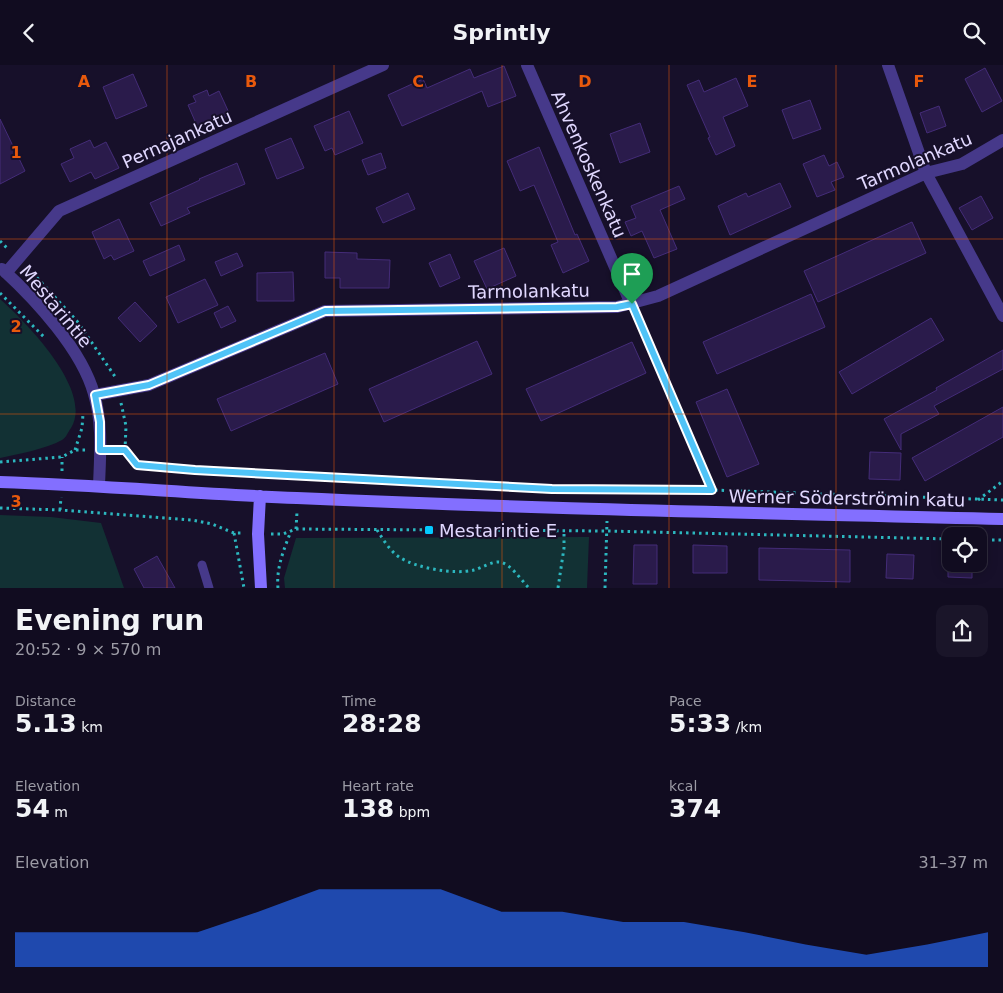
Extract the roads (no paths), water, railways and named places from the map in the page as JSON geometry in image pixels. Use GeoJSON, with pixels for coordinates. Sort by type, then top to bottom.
{"type":"FeatureCollection","features":[{"type":"Feature","properties":{"kind":"street","name":"Pernajankatu"},"geometry":{"type":"LineString","coordinates":[[3,270],[59,211],[383,65]]}},
{"type":"Feature","properties":{"kind":"street","name":"Ahvenkoskenkatu"},"geometry":{"type":"LineString","coordinates":[[527,65],[632,304]]}},
{"type":"Feature","properties":{"kind":"street"},"geometry":{"type":"LineString","coordinates":[[888,65],[926,173],[1003,316]]}},
{"type":"Feature","properties":{"kind":"street","name":"Tarmolankatu"},"geometry":{"type":"LineString","coordinates":[[95,395],[149,385],[325,311],[617,307],[632,304],[658,296],[926,173],[962,164],[1003,140]]}},
{"type":"Feature","properties":{"kind":"street","name":"Mestarintie"},"geometry":{"type":"LineString","coordinates":[[3,270],[42,311],[77,354],[87,374],[95,395],[100,422],[99,486]]}},
{"type":"Feature","properties":{"kind":"street","name":"Werner Söderströmin katu"},"geometry":{"type":"LineString","coordinates":[[0,482],[260,496],[607,509],[1003,519]]}},
{"type":"Feature","properties":{"kind":"street"},"geometry":{"type":"LineString","coordinates":[[260,496],[258,534],[261,588]]}},
{"type":"Feature","properties":{"kind":"lane"},"geometry":{"type":"LineString","coordinates":[[202,565],[209,588]]}},
{"type":"Feature","properties":{"kind":"place","name":"Mestarintie E"},"geometry":{"type":"Point","coordinates":[429,530]}}]}
